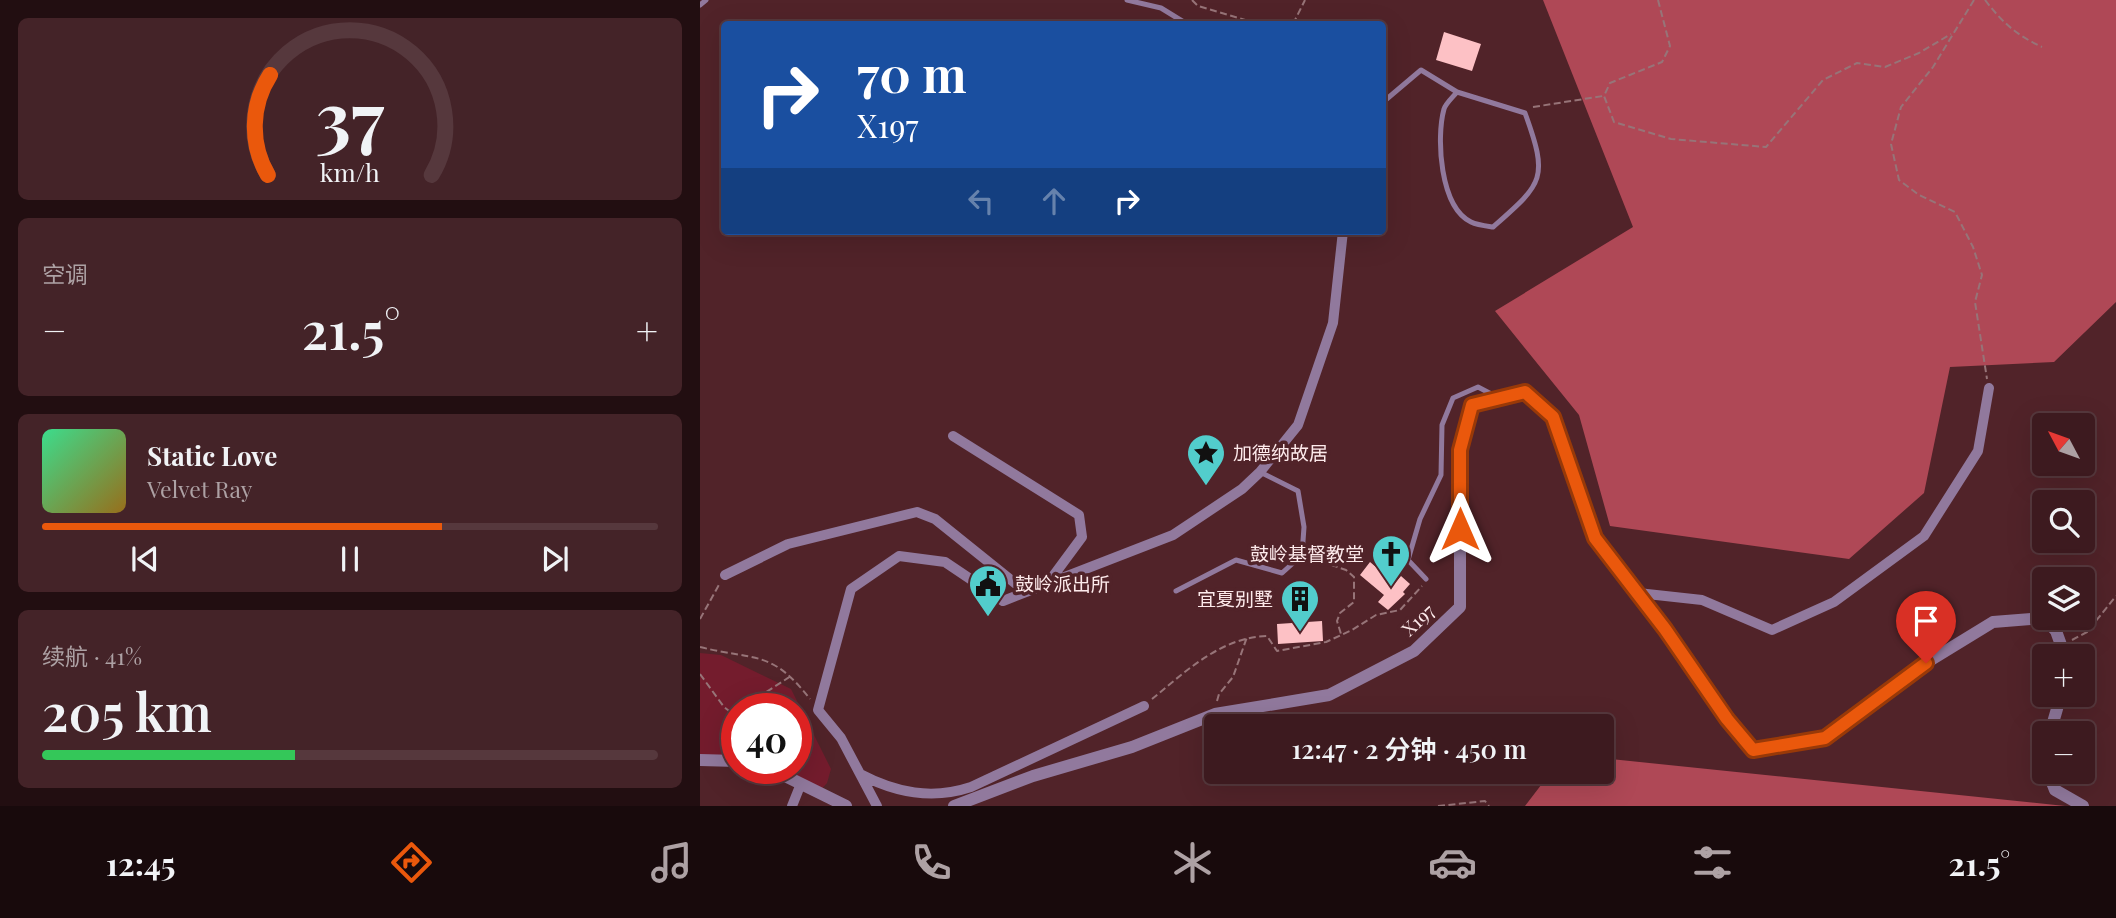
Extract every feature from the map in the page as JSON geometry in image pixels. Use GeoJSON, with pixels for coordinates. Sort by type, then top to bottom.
{"type":"FeatureCollection","features":[{"type":"Feature","properties":{"kind":"street"},"geometry":{"type":"LineString","coordinates":[[877,806],[841,738],[818,709],[851,589],[899,556],[945,562],[1003,601],[1173,535],[1242,489],[1260,472],[1298,425],[1333,323],[1343,235]]}},
{"type":"Feature","properties":{"kind":"street"},"geometry":{"type":"LineString","coordinates":[[1638,593],[1702,600],[1772,630],[1833,602],[1924,536],[1978,452],[1989,388]]}},
{"type":"Feature","properties":{"kind":"street","name":"X197"},"geometry":{"type":"LineString","coordinates":[[1220,714],[1329,695],[1414,651],[1460,607],[1460,450],[1472,405],[1525,392],[1553,417],[1595,538],[1638,593],[1727,719],[1753,750],[1825,738],[1926,663],[1993,622],[2044,618],[2056,631],[2061,644]]}},
{"type":"Feature","properties":{"kind":"street"},"geometry":{"type":"LineString","coordinates":[[953,436],[1079,515],[1082,537],[1048,584]]}},
{"type":"Feature","properties":{"kind":"street"},"geometry":{"type":"LineString","coordinates":[[725,575],[788,544],[917,512],[935,519],[1027,592]]}},
{"type":"Feature","properties":{"kind":"street"},"geometry":{"type":"LineString","coordinates":[[859,773],[887,788],[946,795],[971,787],[1144,706]]}},
{"type":"Feature","properties":{"kind":"street","name":"X197"},"geometry":{"type":"LineString","coordinates":[[952,806],[1033,776],[1132,747],[1204,719]]}},
{"type":"Feature","properties":{"kind":"street"},"geometry":{"type":"LineString","coordinates":[[700,760],[721,761]]}},
{"type":"Feature","properties":{"kind":"street"},"geometry":{"type":"LineString","coordinates":[[796,784],[846,806]]}},
{"type":"Feature","properties":{"kind":"street"},"geometry":{"type":"LineString","coordinates":[[2053,784],[2055,790],[2083,806]]}},
{"type":"Feature","properties":{"kind":"street"},"geometry":{"type":"LineString","coordinates":[[792,806],[800,786]]}},
{"type":"Feature","properties":{"kind":"street"},"geometry":{"type":"LineString","coordinates":[[952,806],[971,787]]}},
{"type":"Feature","properties":{"kind":"lane"},"geometry":{"type":"LineString","coordinates":[[700,5],[706,0]]}},
{"type":"Feature","properties":{"kind":"lane"},"geometry":{"type":"LineString","coordinates":[[1127,0],[1161,8],[1182,21]]}},
{"type":"Feature","properties":{"kind":"lane"},"geometry":{"type":"LineString","coordinates":[[1386,100],[1421,70],[1457,92],[1525,113],[1535,140],[1539,167],[1533,192],[1493,227],[1469,222],[1457,207],[1446,184],[1440,157],[1445,107],[1457,92]]}},
{"type":"Feature","properties":{"kind":"lane"},"geometry":{"type":"LineString","coordinates":[[1426,579],[1408,560],[1420,519],[1441,475],[1442,425],[1453,398],[1478,387],[1500,398]]}},
{"type":"Feature","properties":{"kind":"lane"},"geometry":{"type":"LineString","coordinates":[[1176,591],[1236,560],[1282,573],[1302,555],[1304,527],[1298,491],[1260,472]]}},
{"type":"Feature","properties":{"kind":"path"},"geometry":{"type":"LineString","coordinates":[[1192,0],[1198,6],[1249,21]]}},
{"type":"Feature","properties":{"kind":"path"},"geometry":{"type":"LineString","coordinates":[[1288,21],[1294,20],[1305,0]]}},
{"type":"Feature","properties":{"kind":"path"},"geometry":{"type":"LineString","coordinates":[[1658,0],[1670,46],[1662,62],[1610,83],[1604,96],[1614,122],[1671,139],[1766,147],[1823,80],[1857,63],[1885,67],[1919,53],[1951,34]]}},
{"type":"Feature","properties":{"kind":"path"},"geometry":{"type":"LineString","coordinates":[[1974,0],[1933,66],[1901,107],[1891,144],[1899,180],[1919,195],[1955,212],[1973,247],[1982,275],[1975,302],[1989,388]]}},
{"type":"Feature","properties":{"kind":"path"},"geometry":{"type":"LineString","coordinates":[[1985,0],[2001,21],[2019,36],[2042,47]]}},
{"type":"Feature","properties":{"kind":"path"},"geometry":{"type":"LineString","coordinates":[[1525,113],[1534,106],[1604,96]]}},
{"type":"Feature","properties":{"kind":"path"},"geometry":{"type":"LineString","coordinates":[[1302,555],[1346,570],[1354,577],[1354,602],[1340,613],[1337,621],[1341,635]]}},
{"type":"Feature","properties":{"kind":"path"},"geometry":{"type":"LineString","coordinates":[[700,619],[725,575]]}},
{"type":"Feature","properties":{"kind":"path"},"geometry":{"type":"LineString","coordinates":[[1144,706],[1195,664],[1247,636],[1267,636],[1277,651],[1326,642],[1376,615],[1401,610],[1426,579]]}},
{"type":"Feature","properties":{"kind":"path"},"geometry":{"type":"LineString","coordinates":[[2072,644],[2087,632],[2116,596]]}},
{"type":"Feature","properties":{"kind":"path"},"geometry":{"type":"LineString","coordinates":[[1214,714],[1219,694],[1233,677],[1247,636]]}},
{"type":"Feature","properties":{"kind":"path"},"geometry":{"type":"LineString","coordinates":[[700,647],[730,655],[764,657],[792,675],[818,709]]}},
{"type":"Feature","properties":{"kind":"path"},"geometry":{"type":"LineString","coordinates":[[700,674],[721,700]]}},
{"type":"Feature","properties":{"kind":"path"},"geometry":{"type":"LineString","coordinates":[[764,693],[792,675]]}},
{"type":"Feature","properties":{"kind":"path"},"geometry":{"type":"LineString","coordinates":[[1438,806],[1485,801],[1489,806]]}},
{"type":"Feature","properties":{"kind":"shaded area"},"geometry":{"type":"Polygon","coordinates":[[[1543,0],[2116,0],[2116,302],[2054,362],[1950,367],[1924,493],[1849,559],[1610,526],[1579,415],[1495,311],[1633,227],[1543,0]]]}},
{"type":"Feature","properties":{"kind":"shaded area"},"geometry":{"type":"Polygon","coordinates":[[[700,653],[721,655],[791,689],[793,693],[721,693],[721,761],[700,760],[700,653]]]}},
{"type":"Feature","properties":{"kind":"shaded area"},"geometry":{"type":"Polygon","coordinates":[[[812,731],[831,769],[827,783],[817,794],[799,784],[812,784],[812,731]]]}},
{"type":"Feature","properties":{"kind":"shaded area"},"geometry":{"type":"Polygon","coordinates":[[[1614,759],[2065,806],[1525,806],[1542,784],[1614,784],[1614,759]]]}},
{"type":"Feature","properties":{"kind":"building"},"geometry":{"type":"Polygon","coordinates":[[[1444,32],[1481,44],[1472,71],[1436,60],[1444,32]]]}},
{"type":"Feature","properties":{"kind":"building","name":"鼓岭基督教堂"},"geometry":{"type":"Polygon","coordinates":[[[1370,562],[1395,583],[1401,576],[1410,584],[1403,592],[1405,594],[1388,610],[1378,602],[1384,595],[1360,575],[1370,562]]]}},
{"type":"Feature","properties":{"kind":"building","name":"宜夏别墅"},"geometry":{"type":"Polygon","coordinates":[[[1322,621],[1323,641],[1278,644],[1277,624],[1322,621]]]}},
{"type":"Feature","properties":{"kind":"place","name":"加德纳故居"},"geometry":{"type":"Point","coordinates":[1206,487]}},
{"type":"Feature","properties":{"kind":"place","name":"鼓岭基督教堂"},"geometry":{"type":"Point","coordinates":[1391,588]}},
{"type":"Feature","properties":{"kind":"place","name":"鼓岭派出所"},"geometry":{"type":"Point","coordinates":[988,618]}},
{"type":"Feature","properties":{"kind":"place","name":"宜夏别墅"},"geometry":{"type":"Point","coordinates":[1300,633]}},
{"type":"Feature","properties":{"kind":"route"},"geometry":{"type":"LineString","coordinates":[[1460,529],[1460,450],[1472,405],[1525,392],[1553,417],[1595,538],[1665,629],[1727,719],[1753,750],[1825,738],[1926,663]]}}]}
